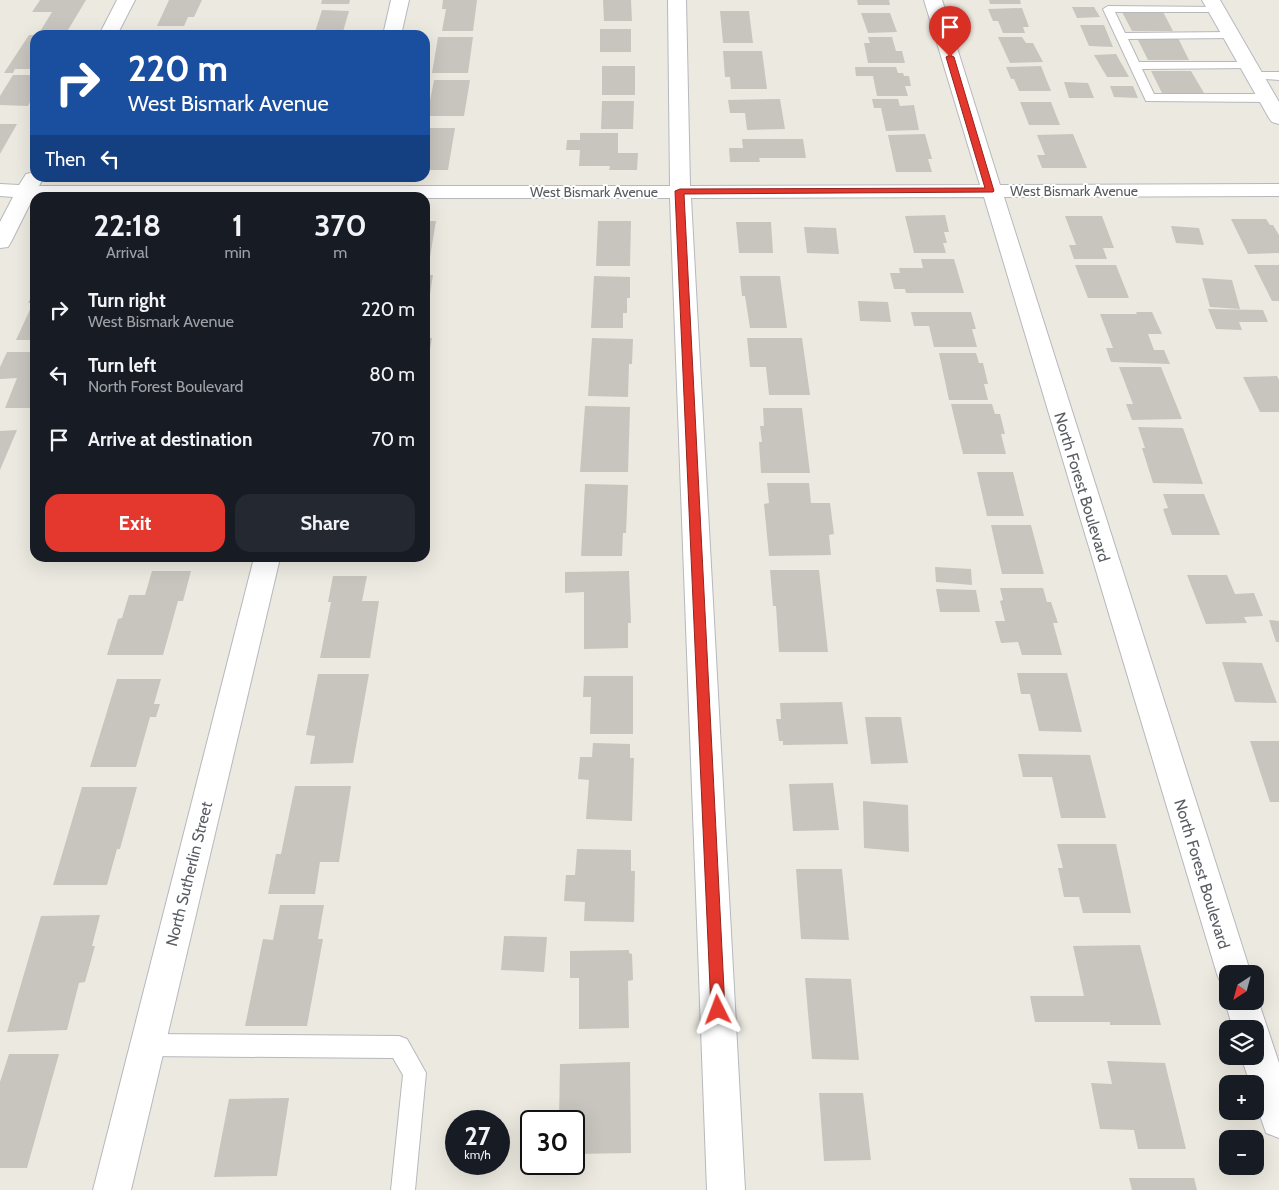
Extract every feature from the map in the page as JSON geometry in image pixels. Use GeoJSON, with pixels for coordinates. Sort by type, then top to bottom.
{"type":"FeatureCollection","features":[{"type":"Feature","properties":{"kind":"street"},"geometry":{"type":"LineString","coordinates":[[111,30],[126,0]]}},
{"type":"Feature","properties":{"kind":"street"},"geometry":{"type":"LineString","coordinates":[[393,30],[400,0]]}},
{"type":"Feature","properties":{"kind":"street"},"geometry":{"type":"LineString","coordinates":[[677,0],[680,191],[726,1190]]}},
{"type":"Feature","properties":{"kind":"street","name":"North Forest Boulevard"},"geometry":{"type":"LineString","coordinates":[[933,0],[990,191],[1231,965]]}},
{"type":"Feature","properties":{"kind":"street"},"geometry":{"type":"LineString","coordinates":[[1214,5],[1279,118]]}},
{"type":"Feature","properties":{"kind":"street"},"geometry":{"type":"LineString","coordinates":[[0,242],[30,184]]}},
{"type":"Feature","properties":{"kind":"street","name":"West Bismark Avenue"},"geometry":{"type":"LineString","coordinates":[[0,190],[30,184],[353,189],[680,191],[1279,190]]}},
{"type":"Feature","properties":{"kind":"street","name":"North Sutherlin Street"},"geometry":{"type":"LineString","coordinates":[[112,1190],[146,1045],[266,562]]}},
{"type":"Feature","properties":{"kind":"street"},"geometry":{"type":"LineString","coordinates":[[1262,1065],[1279,1120]]}},
{"type":"Feature","properties":{"kind":"lane"},"geometry":{"type":"LineString","coordinates":[[1214,5],[1108,9],[1150,98],[1268,98]]}},
{"type":"Feature","properties":{"kind":"lane"},"geometry":{"type":"LineString","coordinates":[[1121,36],[1231,35]]}},
{"type":"Feature","properties":{"kind":"lane"},"geometry":{"type":"LineString","coordinates":[[1135,66],[1252,71],[1279,76]]}},
{"type":"Feature","properties":{"kind":"lane"},"geometry":{"type":"LineString","coordinates":[[146,1045],[399,1048],[415,1073],[403,1190]]}},
{"type":"Feature","properties":{"kind":"building"},"geometry":{"type":"Polygon","coordinates":[[[40,0],[86,0],[68,30],[41,30],[52,12],[32,12],[40,0]]]}},
{"type":"Feature","properties":{"kind":"building"},"geometry":{"type":"Polygon","coordinates":[[[169,0],[202,0],[194,17],[188,17],[184,26],[157,26],[169,0]]]}},
{"type":"Feature","properties":{"kind":"building"},"geometry":{"type":"Polygon","coordinates":[[[322,0],[350,0],[349,4],[321,4],[322,0]]]}},
{"type":"Feature","properties":{"kind":"building"},"geometry":{"type":"Polygon","coordinates":[[[443,0],[477,0],[473,31],[442,31],[446,9],[442,9],[443,0]]]}},
{"type":"Feature","properties":{"kind":"building"},"geometry":{"type":"Polygon","coordinates":[[[603,0],[631,0],[632,21],[604,21],[603,0]]]}},
{"type":"Feature","properties":{"kind":"building"},"geometry":{"type":"Polygon","coordinates":[[[857,0],[889,0],[890,5],[858,5],[857,0]]]}},
{"type":"Feature","properties":{"kind":"building"},"geometry":{"type":"Polygon","coordinates":[[[989,0],[1020,0],[1021,4],[990,4],[989,0]]]}},
{"type":"Feature","properties":{"kind":"building"},"geometry":{"type":"Polygon","coordinates":[[[1072,7],[1094,7],[1100,17],[1077,18],[1072,7]]]}},
{"type":"Feature","properties":{"kind":"building"},"geometry":{"type":"Polygon","coordinates":[[[1022,8],[1029,27],[1023,27],[1025,33],[1003,33],[998,21],[993,21],[988,9],[1022,8]]]}},
{"type":"Feature","properties":{"kind":"building"},"geometry":{"type":"Polygon","coordinates":[[[322,10],[349,11],[343,30],[316,30],[322,10]]]}},
{"type":"Feature","properties":{"kind":"building"},"geometry":{"type":"Polygon","coordinates":[[[1121,10],[1162,10],[1173,31],[1132,31],[1121,10]]]}},
{"type":"Feature","properties":{"kind":"building"},"geometry":{"type":"Polygon","coordinates":[[[720,11],[749,11],[753,43],[723,43],[720,11]]]}},
{"type":"Feature","properties":{"kind":"building"},"geometry":{"type":"Polygon","coordinates":[[[861,13],[890,13],[897,32],[868,33],[861,13]]]}},
{"type":"Feature","properties":{"kind":"building"},"geometry":{"type":"Polygon","coordinates":[[[1080,25],[1104,25],[1113,47],[1089,46],[1080,25]]]}},
{"type":"Feature","properties":{"kind":"building"},"geometry":{"type":"Polygon","coordinates":[[[600,29],[631,29],[631,52],[600,52],[600,29]]]}},
{"type":"Feature","properties":{"kind":"building"},"geometry":{"type":"Polygon","coordinates":[[[30,35],[30,69],[15,69],[13,73],[4,73],[30,35]]]}},
{"type":"Feature","properties":{"kind":"building"},"geometry":{"type":"Polygon","coordinates":[[[438,37],[473,37],[468,73],[432,73],[438,37]]]}},
{"type":"Feature","properties":{"kind":"building"},"geometry":{"type":"Polygon","coordinates":[[[868,37],[892,37],[896,51],[902,51],[905,63],[868,63],[864,43],[870,43],[868,37]]]}},
{"type":"Feature","properties":{"kind":"building"},"geometry":{"type":"Polygon","coordinates":[[[998,37],[1022,37],[1026,43],[1033,43],[1043,62],[1010,63],[998,37]]]}},
{"type":"Feature","properties":{"kind":"building"},"geometry":{"type":"Polygon","coordinates":[[[1137,38],[1178,38],[1189,60],[1148,60],[1137,38]]]}},
{"type":"Feature","properties":{"kind":"building"},"geometry":{"type":"Polygon","coordinates":[[[723,51],[762,51],[767,89],[731,89],[730,77],[725,77],[723,51]]]}},
{"type":"Feature","properties":{"kind":"building"},"geometry":{"type":"Polygon","coordinates":[[[1116,54],[1129,77],[1107,77],[1094,55],[1116,54]]]}},
{"type":"Feature","properties":{"kind":"building"},"geometry":{"type":"Polygon","coordinates":[[[602,66],[635,66],[635,95],[602,95],[602,66]]]}},
{"type":"Feature","properties":{"kind":"building"},"geometry":{"type":"Polygon","coordinates":[[[1041,66],[1051,91],[1019,91],[1006,67],[1041,66]]]}},
{"type":"Feature","properties":{"kind":"building"},"geometry":{"type":"Polygon","coordinates":[[[855,67],[896,67],[898,73],[909,76],[911,86],[905,86],[908,96],[877,96],[873,76],[856,76],[855,67]]]}},
{"type":"Feature","properties":{"kind":"building"},"geometry":{"type":"Polygon","coordinates":[[[1151,71],[1191,71],[1204,93],[1162,93],[1151,71]]]}},
{"type":"Feature","properties":{"kind":"building"},"geometry":{"type":"Polygon","coordinates":[[[13,75],[30,75],[30,102],[28,106],[0,105],[0,96],[13,75]]]}},
{"type":"Feature","properties":{"kind":"building"},"geometry":{"type":"Polygon","coordinates":[[[434,80],[470,80],[464,116],[430,116],[430,101],[434,80]]]}},
{"type":"Feature","properties":{"kind":"building"},"geometry":{"type":"Polygon","coordinates":[[[1064,82],[1088,83],[1094,98],[1069,98],[1064,82]]]}},
{"type":"Feature","properties":{"kind":"building"},"geometry":{"type":"Polygon","coordinates":[[[1110,86],[1133,86],[1138,98],[1114,97],[1110,86]]]}},
{"type":"Feature","properties":{"kind":"building"},"geometry":{"type":"Polygon","coordinates":[[[780,99],[785,129],[747,130],[745,113],[730,113],[728,100],[780,99]]]}},
{"type":"Feature","properties":{"kind":"building"},"geometry":{"type":"Polygon","coordinates":[[[872,99],[898,99],[900,106],[914,105],[919,130],[886,131],[881,108],[874,108],[872,99]]]}},
{"type":"Feature","properties":{"kind":"building"},"geometry":{"type":"Polygon","coordinates":[[[602,101],[634,101],[633,129],[601,129],[602,101]]]}},
{"type":"Feature","properties":{"kind":"building"},"geometry":{"type":"Polygon","coordinates":[[[1020,102],[1051,102],[1060,125],[1029,125],[1020,102]]]}},
{"type":"Feature","properties":{"kind":"building"},"geometry":{"type":"Polygon","coordinates":[[[0,124],[17,124],[0,154],[0,124]]]}},
{"type":"Feature","properties":{"kind":"building"},"geometry":{"type":"Polygon","coordinates":[[[430,128],[455,128],[448,170],[430,170],[430,128]]]}},
{"type":"Feature","properties":{"kind":"building"},"geometry":{"type":"Polygon","coordinates":[[[580,133],[618,133],[618,153],[638,153],[637,170],[609,170],[610,166],[579,166],[580,150],[566,150],[567,140],[580,140],[580,133]]]}},
{"type":"Feature","properties":{"kind":"building"},"geometry":{"type":"Polygon","coordinates":[[[925,134],[932,159],[928,159],[932,172],[896,172],[888,135],[925,134]]]}},
{"type":"Feature","properties":{"kind":"building"},"geometry":{"type":"Polygon","coordinates":[[[1073,134],[1087,168],[1042,168],[1037,155],[1045,155],[1037,135],[1073,134]]]}},
{"type":"Feature","properties":{"kind":"building"},"geometry":{"type":"Polygon","coordinates":[[[742,139],[803,139],[806,158],[759,158],[760,162],[730,162],[729,148],[743,148],[742,139]]]}},
{"type":"Feature","properties":{"kind":"building"},"geometry":{"type":"Polygon","coordinates":[[[945,215],[949,232],[944,232],[947,243],[943,243],[946,253],[914,253],[905,216],[945,215]]]}},
{"type":"Feature","properties":{"kind":"building"},"geometry":{"type":"Polygon","coordinates":[[[1065,216],[1102,216],[1114,248],[1103,248],[1107,259],[1074,259],[1069,245],[1076,245],[1065,216]]]}},
{"type":"Feature","properties":{"kind":"building"},"geometry":{"type":"Polygon","coordinates":[[[1231,219],[1266,219],[1270,225],[1273,225],[1279,235],[1279,253],[1248,254],[1231,219]]]}},
{"type":"Feature","properties":{"kind":"building"},"geometry":{"type":"Polygon","coordinates":[[[430,221],[436,221],[430,257],[430,221]]]}},
{"type":"Feature","properties":{"kind":"building"},"geometry":{"type":"Polygon","coordinates":[[[598,221],[631,221],[630,266],[596,266],[598,221]]]}},
{"type":"Feature","properties":{"kind":"building"},"geometry":{"type":"Polygon","coordinates":[[[736,222],[771,222],[773,253],[739,253],[736,222]]]}},
{"type":"Feature","properties":{"kind":"building"},"geometry":{"type":"Polygon","coordinates":[[[1171,226],[1199,228],[1204,245],[1176,243],[1171,226]]]}},
{"type":"Feature","properties":{"kind":"building"},"geometry":{"type":"Polygon","coordinates":[[[804,227],[836,228],[839,254],[807,253],[804,227]]]}},
{"type":"Feature","properties":{"kind":"building"},"geometry":{"type":"Polygon","coordinates":[[[921,259],[954,259],[964,293],[906,293],[905,289],[894,289],[890,273],[900,273],[899,268],[923,268],[921,259]]]}},
{"type":"Feature","properties":{"kind":"building"},"geometry":{"type":"Polygon","coordinates":[[[1075,265],[1116,265],[1129,298],[1088,298],[1075,265]]]}},
{"type":"Feature","properties":{"kind":"building"},"geometry":{"type":"Polygon","coordinates":[[[1254,265],[1279,265],[1279,301],[1272,301],[1254,265]]]}},
{"type":"Feature","properties":{"kind":"building"},"geometry":{"type":"Polygon","coordinates":[[[430,275],[433,275],[430,294],[430,275]]]}},
{"type":"Feature","properties":{"kind":"building"},"geometry":{"type":"Polygon","coordinates":[[[594,276],[630,277],[630,298],[627,298],[627,313],[623,313],[623,328],[591,328],[594,276]]]}},
{"type":"Feature","properties":{"kind":"building"},"geometry":{"type":"Polygon","coordinates":[[[740,276],[780,276],[787,328],[750,328],[745,296],[742,296],[740,276]]]}},
{"type":"Feature","properties":{"kind":"building"},"geometry":{"type":"Polygon","coordinates":[[[1202,278],[1232,280],[1240,309],[1210,307],[1202,278]]]}},
{"type":"Feature","properties":{"kind":"building"},"geometry":{"type":"Polygon","coordinates":[[[858,301],[888,302],[891,322],[860,321],[858,301]]]}},
{"type":"Feature","properties":{"kind":"building"},"geometry":{"type":"Polygon","coordinates":[[[1208,309],[1263,310],[1268,322],[1239,322],[1242,330],[1216,329],[1208,309]]]}},
{"type":"Feature","properties":{"kind":"building"},"geometry":{"type":"Polygon","coordinates":[[[30,310],[30,340],[16,340],[30,310]]]}},
{"type":"Feature","properties":{"kind":"building"},"geometry":{"type":"Polygon","coordinates":[[[911,312],[971,312],[976,329],[972,329],[977,347],[934,347],[929,326],[914,326],[911,312]]]}},
{"type":"Feature","properties":{"kind":"building"},"geometry":{"type":"Polygon","coordinates":[[[1136,312],[1152,312],[1162,334],[1148,334],[1154,350],[1164,350],[1170,364],[1111,362],[1106,348],[1113,348],[1100,314],[1137,314],[1136,312]]]}},
{"type":"Feature","properties":{"kind":"building"},"geometry":{"type":"Polygon","coordinates":[[[592,338],[633,339],[632,364],[629,364],[628,397],[588,396],[592,338]]]}},
{"type":"Feature","properties":{"kind":"building"},"geometry":{"type":"Polygon","coordinates":[[[747,338],[802,338],[810,395],[769,395],[766,367],[750,367],[747,338]]]}},
{"type":"Feature","properties":{"kind":"building"},"geometry":{"type":"Polygon","coordinates":[[[7,352],[30,352],[30,408],[5,408],[17,378],[0,379],[0,367],[7,352]]]}},
{"type":"Feature","properties":{"kind":"building"},"geometry":{"type":"Polygon","coordinates":[[[939,353],[976,353],[979,363],[983,363],[988,384],[984,384],[988,400],[949,400],[939,353]]]}},
{"type":"Feature","properties":{"kind":"building"},"geometry":{"type":"Polygon","coordinates":[[[1119,367],[1161,367],[1182,419],[1132,420],[1126,404],[1133,404],[1119,367]]]}},
{"type":"Feature","properties":{"kind":"building"},"geometry":{"type":"Polygon","coordinates":[[[1277,376],[1279,380],[1279,412],[1260,412],[1243,377],[1277,376]]]}},
{"type":"Feature","properties":{"kind":"building"},"geometry":{"type":"Polygon","coordinates":[[[951,404],[992,404],[995,414],[1000,414],[1005,434],[1001,434],[1006,454],[963,454],[951,404]]]}},
{"type":"Feature","properties":{"kind":"building"},"geometry":{"type":"Polygon","coordinates":[[[585,406],[630,407],[628,472],[580,472],[585,406]]]}},
{"type":"Feature","properties":{"kind":"building"},"geometry":{"type":"Polygon","coordinates":[[[763,408],[802,408],[810,473],[761,473],[759,442],[762,442],[760,426],[764,426],[763,408]]]}},
{"type":"Feature","properties":{"kind":"building"},"geometry":{"type":"Polygon","coordinates":[[[1138,427],[1183,428],[1203,484],[1153,483],[1142,448],[1145,448],[1138,427]]]}},
{"type":"Feature","properties":{"kind":"building"},"geometry":{"type":"Polygon","coordinates":[[[17,430],[0,470],[0,431],[17,430]]]}},
{"type":"Feature","properties":{"kind":"building"},"geometry":{"type":"Polygon","coordinates":[[[977,472],[1013,472],[1024,516],[987,516],[977,472]]]}},
{"type":"Feature","properties":{"kind":"building"},"geometry":{"type":"Polygon","coordinates":[[[767,483],[809,483],[811,503],[830,503],[834,534],[829,535],[831,555],[769,556],[764,504],[769,503],[767,483]]]}},
{"type":"Feature","properties":{"kind":"building"},"geometry":{"type":"Polygon","coordinates":[[[585,484],[628,485],[626,533],[623,533],[622,556],[581,556],[585,484]]]}},
{"type":"Feature","properties":{"kind":"building"},"geometry":{"type":"Polygon","coordinates":[[[1163,494],[1204,494],[1220,535],[1172,535],[1163,509],[1168,508],[1163,494]]]}},
{"type":"Feature","properties":{"kind":"building"},"geometry":{"type":"Polygon","coordinates":[[[991,525],[1031,525],[1044,574],[1002,574],[991,525]]]}},
{"type":"Feature","properties":{"kind":"building"},"geometry":{"type":"Polygon","coordinates":[[[935,567],[971,569],[972,585],[936,582],[935,567]]]}},
{"type":"Feature","properties":{"kind":"building"},"geometry":{"type":"Polygon","coordinates":[[[770,570],[819,570],[828,652],[779,652],[776,606],[773,606],[770,570]]]}},
{"type":"Feature","properties":{"kind":"building"},"geometry":{"type":"Polygon","coordinates":[[[152,571],[191,571],[183,601],[178,601],[163,655],[107,655],[118,619],[122,618],[129,595],[145,595],[152,571]]]}},
{"type":"Feature","properties":{"kind":"building"},"geometry":{"type":"Polygon","coordinates":[[[629,571],[631,623],[628,623],[628,648],[584,649],[584,592],[565,593],[565,572],[629,571]]]}},
{"type":"Feature","properties":{"kind":"building"},"geometry":{"type":"Polygon","coordinates":[[[1187,575],[1227,575],[1235,594],[1254,593],[1263,616],[1244,617],[1247,623],[1206,624],[1187,575]]]}},
{"type":"Feature","properties":{"kind":"building"},"geometry":{"type":"Polygon","coordinates":[[[333,576],[367,576],[362,601],[379,601],[370,658],[320,658],[331,602],[328,602],[333,576]]]}},
{"type":"Feature","properties":{"kind":"building"},"geometry":{"type":"Polygon","coordinates":[[[1000,588],[1043,588],[1047,602],[1051,602],[1058,623],[1053,623],[1062,655],[1022,655],[1018,642],[1001,643],[995,621],[1005,621],[1000,601],[1003,600],[1000,588]]]}},
{"type":"Feature","properties":{"kind":"building"},"geometry":{"type":"Polygon","coordinates":[[[936,589],[976,590],[980,612],[940,612],[936,589]]]}},
{"type":"Feature","properties":{"kind":"building"},"geometry":{"type":"Polygon","coordinates":[[[1269,620],[1279,621],[1279,642],[1276,642],[1269,620]]]}},
{"type":"Feature","properties":{"kind":"building"},"geometry":{"type":"Polygon","coordinates":[[[1222,662],[1262,663],[1277,703],[1235,702],[1222,662]]]}},
{"type":"Feature","properties":{"kind":"building"},"geometry":{"type":"Polygon","coordinates":[[[1017,673],[1067,673],[1082,732],[1039,731],[1030,694],[1021,694],[1017,673]]]}},
{"type":"Feature","properties":{"kind":"building"},"geometry":{"type":"Polygon","coordinates":[[[318,674],[369,674],[353,763],[310,764],[315,736],[306,735],[318,674]]]}},
{"type":"Feature","properties":{"kind":"building"},"geometry":{"type":"Polygon","coordinates":[[[584,676],[633,676],[633,734],[590,734],[591,697],[583,697],[584,676]]]}},
{"type":"Feature","properties":{"kind":"building"},"geometry":{"type":"Polygon","coordinates":[[[117,679],[161,679],[154,704],[160,704],[156,717],[150,717],[136,767],[90,767],[117,679]]]}},
{"type":"Feature","properties":{"kind":"building"},"geometry":{"type":"Polygon","coordinates":[[[842,702],[848,744],[783,745],[783,741],[779,741],[776,719],[781,719],[780,703],[842,702]]]}},
{"type":"Feature","properties":{"kind":"building"},"geometry":{"type":"Polygon","coordinates":[[[865,717],[901,717],[908,763],[871,764],[865,717]]]}},
{"type":"Feature","properties":{"kind":"building"},"geometry":{"type":"Polygon","coordinates":[[[1250,741],[1279,741],[1279,802],[1270,802],[1250,741]]]}},
{"type":"Feature","properties":{"kind":"building"},"geometry":{"type":"Polygon","coordinates":[[[593,743],[630,744],[630,758],[634,758],[632,821],[586,819],[589,780],[578,779],[580,757],[592,757],[593,743]]]}},
{"type":"Feature","properties":{"kind":"building"},"geometry":{"type":"Polygon","coordinates":[[[1018,754],[1090,755],[1106,818],[1061,818],[1052,777],[1023,777],[1018,754]]]}},
{"type":"Feature","properties":{"kind":"building"},"geometry":{"type":"Polygon","coordinates":[[[833,783],[839,830],[793,831],[789,784],[833,783]]]}},
{"type":"Feature","properties":{"kind":"building"},"geometry":{"type":"Polygon","coordinates":[[[295,786],[351,786],[339,862],[320,862],[315,894],[268,894],[276,854],[281,854],[295,786]]]}},
{"type":"Feature","properties":{"kind":"building"},"geometry":{"type":"Polygon","coordinates":[[[82,787],[137,787],[120,849],[117,849],[107,885],[53,885],[82,787]]]}},
{"type":"Feature","properties":{"kind":"building"},"geometry":{"type":"Polygon","coordinates":[[[863,801],[908,805],[909,852],[864,848],[863,801]]]}},
{"type":"Feature","properties":{"kind":"building"},"geometry":{"type":"Polygon","coordinates":[[[1057,844],[1116,844],[1131,913],[1083,913],[1079,897],[1064,897],[1058,868],[1063,868],[1057,844]]]}},
{"type":"Feature","properties":{"kind":"building"},"geometry":{"type":"Polygon","coordinates":[[[577,849],[631,850],[631,871],[635,871],[634,922],[584,921],[585,902],[564,901],[566,875],[575,875],[577,849]]]}},
{"type":"Feature","properties":{"kind":"building"},"geometry":{"type":"Polygon","coordinates":[[[796,869],[842,869],[849,940],[801,939],[796,869]]]}},
{"type":"Feature","properties":{"kind":"building"},"geometry":{"type":"Polygon","coordinates":[[[280,905],[324,905],[318,939],[323,939],[307,1026],[245,1026],[263,939],[273,940],[280,905]]]}},
{"type":"Feature","properties":{"kind":"building"},"geometry":{"type":"Polygon","coordinates":[[[100,915],[92,946],[95,946],[85,982],[79,983],[67,1030],[7,1032],[41,916],[100,915]]]}},
{"type":"Feature","properties":{"kind":"building"},"geometry":{"type":"Polygon","coordinates":[[[504,936],[547,937],[544,972],[501,970],[504,936]]]}},
{"type":"Feature","properties":{"kind":"building"},"geometry":{"type":"Polygon","coordinates":[[[1140,945],[1161,1025],[1110,1025],[1110,1022],[1035,1022],[1030,996],[1084,996],[1073,946],[1140,945]]]}},
{"type":"Feature","properties":{"kind":"building"},"geometry":{"type":"Polygon","coordinates":[[[629,950],[629,953],[632,954],[633,980],[628,981],[629,1028],[579,1029],[579,978],[570,978],[570,951],[629,950]]]}},
{"type":"Feature","properties":{"kind":"building"},"geometry":{"type":"Polygon","coordinates":[[[805,978],[851,979],[859,1060],[812,1059],[805,978]]]}},
{"type":"Feature","properties":{"kind":"building"},"geometry":{"type":"Polygon","coordinates":[[[9,1054],[59,1054],[27,1168],[0,1168],[0,1082],[9,1054]]]}},
{"type":"Feature","properties":{"kind":"building"},"geometry":{"type":"Polygon","coordinates":[[[1107,1061],[1165,1063],[1186,1149],[1138,1149],[1134,1130],[1100,1129],[1091,1083],[1112,1084],[1107,1061]]]}},
{"type":"Feature","properties":{"kind":"building"},"geometry":{"type":"Polygon","coordinates":[[[630,1062],[631,1153],[585,1154],[585,1110],[559,1110],[560,1064],[630,1062]]]}},
{"type":"Feature","properties":{"kind":"building"},"geometry":{"type":"Polygon","coordinates":[[[819,1093],[863,1093],[871,1160],[824,1161],[819,1093]]]}},
{"type":"Feature","properties":{"kind":"building"},"geometry":{"type":"Polygon","coordinates":[[[289,1098],[277,1176],[214,1177],[229,1099],[289,1098]]]}},
{"type":"Feature","properties":{"kind":"building"},"geometry":{"type":"Polygon","coordinates":[[[1129,1178],[1194,1178],[1197,1190],[1132,1190],[1129,1178]]]}},
{"type":"Feature","properties":{"kind":"route"},"geometry":{"type":"LineString","coordinates":[[718,1010],[680,191],[990,191],[950,57]]}}]}
